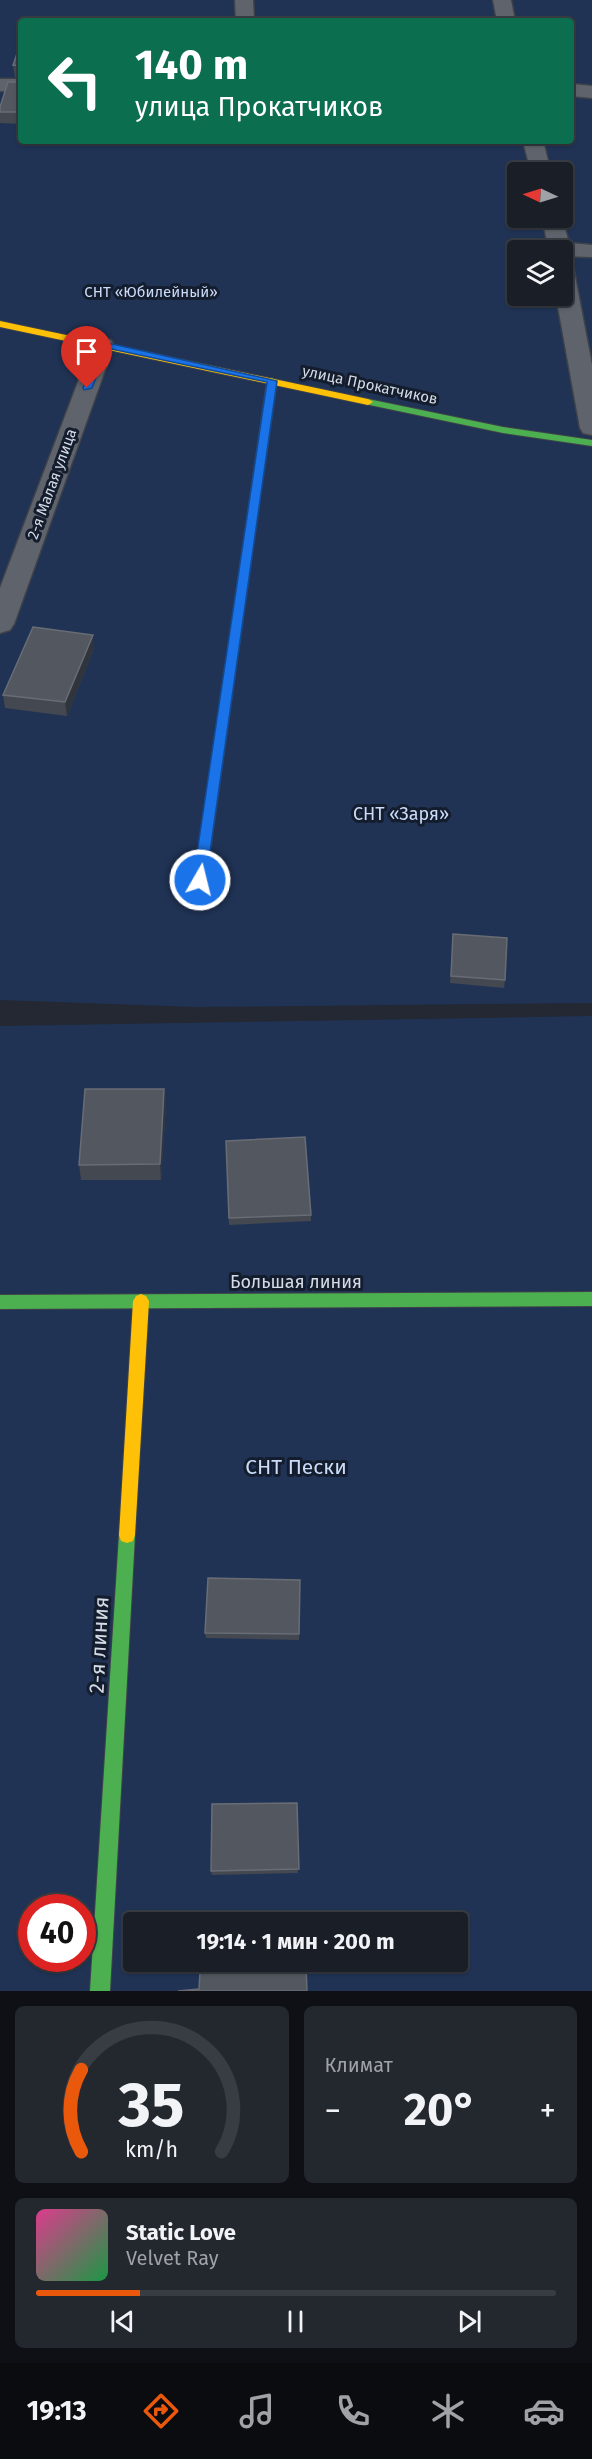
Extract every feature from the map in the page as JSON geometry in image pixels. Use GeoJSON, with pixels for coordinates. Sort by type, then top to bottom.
{"type":"FeatureCollection","features":[{"type":"Feature","properties":{"kind":"street"},"geometry":{"type":"LineString","coordinates":[[244,0],[245,18]]}},
{"type":"Feature","properties":{"kind":"street"},"geometry":{"type":"LineString","coordinates":[[502,0],[505,18]]}},
{"type":"Feature","properties":{"kind":"street"},"geometry":{"type":"LineString","coordinates":[[0,85],[18,85]]}},
{"type":"Feature","properties":{"kind":"street"},"geometry":{"type":"LineString","coordinates":[[574,90],[592,92]]}},
{"type":"Feature","properties":{"kind":"street"},"geometry":{"type":"LineString","coordinates":[[534,144],[538,162]]}},
{"type":"Feature","properties":{"kind":"street"},"geometry":{"type":"LineString","coordinates":[[573,252],[592,251]]}},
{"type":"Feature","properties":{"kind":"street"},"geometry":{"type":"LineString","coordinates":[[572,306],[592,428]]}},
{"type":"Feature","properties":{"kind":"street","name":"улица Прокатчиков"},"geometry":{"type":"LineString","coordinates":[[0,324],[502,430],[592,443]]}},
{"type":"Feature","properties":{"kind":"street","name":"2-я Малая улица"},"geometry":{"type":"LineString","coordinates":[[0,624],[103,345]]}},
{"type":"Feature","properties":{"kind":"street"},"geometry":{"type":"LineString","coordinates":[[200,880],[272,381]]}},
{"type":"Feature","properties":{"kind":"street","name":"Большая линия"},"geometry":{"type":"LineString","coordinates":[[0,1302],[592,1299]]}},
{"type":"Feature","properties":{"kind":"street","name":"2-я линия"},"geometry":{"type":"LineString","coordinates":[[100,1991],[141,1301]]}},
{"type":"Feature","properties":{"kind":"green space"},"geometry":{"type":"Polygon","coordinates":[[[0,0],[592,0],[592,1003],[195,1007],[0,1000],[0,0]]]}},
{"type":"Feature","properties":{"kind":"green space","name":"СНТ Пески"},"geometry":{"type":"Polygon","coordinates":[[[592,1016],[592,1991],[0,1991],[0,1026],[592,1016]]]}},
{"type":"Feature","properties":{"kind":"building"},"geometry":{"type":"Polygon","coordinates":[[[18,51],[18,66],[13,65],[18,51]]]}},
{"type":"Feature","properties":{"kind":"building"},"geometry":{"type":"Polygon","coordinates":[[[8,82],[18,82],[18,112],[0,112],[8,82]]]}},
{"type":"Feature","properties":{"kind":"building"},"geometry":{"type":"Polygon","coordinates":[[[33,627],[93,635],[65,702],[3,695],[33,627]]]}},
{"type":"Feature","properties":{"kind":"building"},"geometry":{"type":"Polygon","coordinates":[[[453,934],[507,938],[505,980],[451,976],[453,934]]]}},
{"type":"Feature","properties":{"kind":"building"},"geometry":{"type":"Polygon","coordinates":[[[85,1089],[164,1089],[160,1164],[79,1165],[85,1089]]]}},
{"type":"Feature","properties":{"kind":"building"},"geometry":{"type":"Polygon","coordinates":[[[305,1137],[311,1215],[229,1218],[226,1141],[305,1137]]]}},
{"type":"Feature","properties":{"kind":"building"},"geometry":{"type":"Polygon","coordinates":[[[208,1578],[300,1580],[299,1634],[205,1633],[208,1578]]]}},
{"type":"Feature","properties":{"kind":"building"},"geometry":{"type":"Polygon","coordinates":[[[297,1803],[299,1869],[211,1871],[212,1804],[297,1803]]]}},
{"type":"Feature","properties":{"kind":"building"},"geometry":{"type":"Polygon","coordinates":[[[200,1972],[306,1972],[307,1991],[178,1991],[199,1989],[200,1972]]]}},
{"type":"Feature","properties":{"kind":"traffic: fast"},"geometry":{"type":"LineString","coordinates":[[256,491],[272,381]]}},
{"type":"Feature","properties":{"kind":"traffic: fast"},"geometry":{"type":"LineString","coordinates":[[368,402],[503,430],[592,443]]}},
{"type":"Feature","properties":{"kind":"traffic: fast"},"geometry":{"type":"LineString","coordinates":[[0,1302],[592,1299]]}},
{"type":"Feature","properties":{"kind":"traffic: fast"},"geometry":{"type":"LineString","coordinates":[[100,1991],[127,1535]]}},
{"type":"Feature","properties":{"kind":"traffic: slow"},"geometry":{"type":"LineString","coordinates":[[0,324],[368,402]]}},
{"type":"Feature","properties":{"kind":"traffic: slow"},"geometry":{"type":"LineString","coordinates":[[127,1535],[141,1301]]}},
{"type":"Feature","properties":{"kind":"traffic: jam"},"geometry":{"type":"LineString","coordinates":[[200,880],[256,491]]}},
{"type":"Feature","properties":{"kind":"route"},"geometry":{"type":"LineString","coordinates":[[87,388],[103,345],[272,381],[200,880]]}},
{"type":"Feature","properties":{"kind":"park label","name":"СНТ «Юбилейный»"},"geometry":{"type":"Point","coordinates":[151,292]}},
{"type":"Feature","properties":{"kind":"park label","name":"СНТ «Заря»"},"geometry":{"type":"Point","coordinates":[401,814]}}]}
